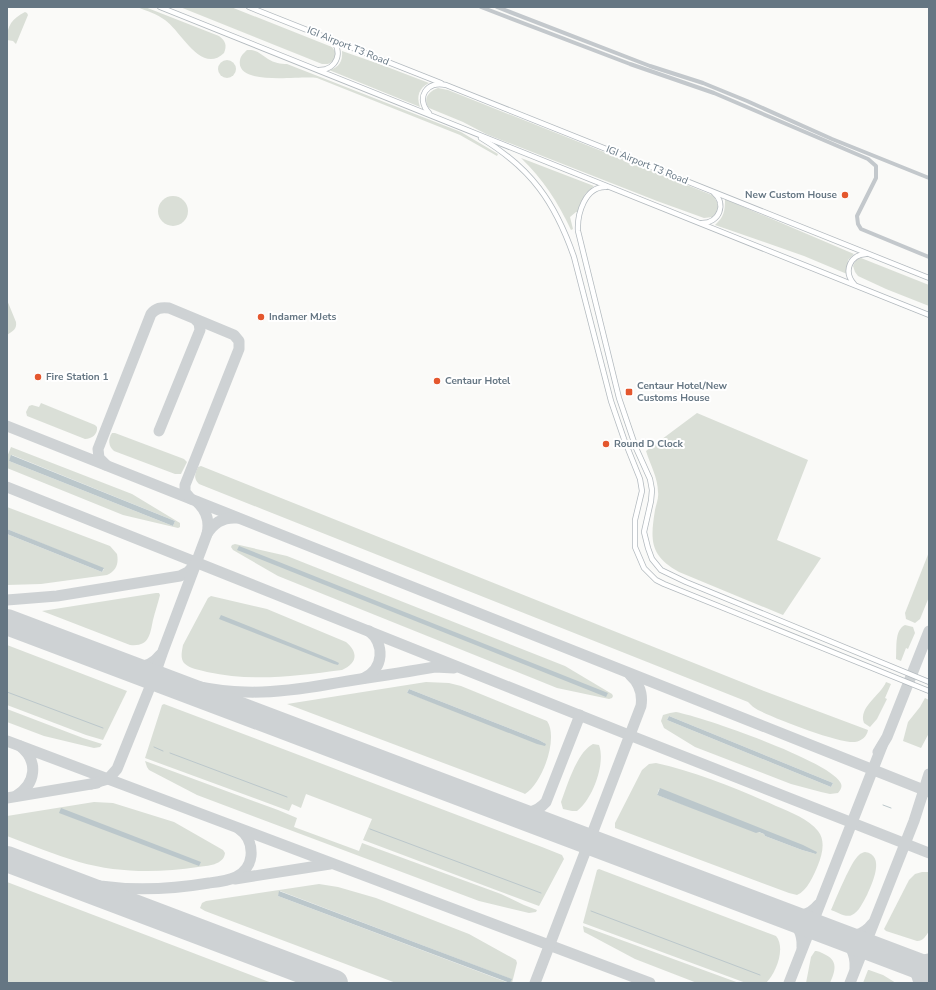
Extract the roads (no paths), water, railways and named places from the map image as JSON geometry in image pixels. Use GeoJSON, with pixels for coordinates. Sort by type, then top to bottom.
{"type":"FeatureCollection","features":[{"type":"Feature","properties":{"kind":"main road"},"geometry":{"type":"LineString","coordinates":[[160,7],[929,314]]}},
{"type":"Feature","properties":{"kind":"main road","name":"IGI Airport T3 Road"},"geometry":{"type":"LineString","coordinates":[[249,7],[328,37],[929,278]]}},
{"type":"Feature","properties":{"kind":"main road"},"geometry":{"type":"LineString","coordinates":[[316,69],[327,69],[332,66],[338,56],[336,45],[328,37]]}},
{"type":"Feature","properties":{"kind":"main road"},"geometry":{"type":"LineString","coordinates":[[434,116],[425,110],[423,105],[424,94],[426,89],[435,84],[446,85]]}},
{"type":"Feature","properties":{"kind":"main road"},"geometry":{"type":"LineString","coordinates":[[469,131],[512,158],[536,183],[555,210],[568,240],[576,264],[611,401],[640,479],[642,491],[635,520],[634,540],[638,555],[644,568],[656,580],[664,584],[929,691]]}},
{"type":"Feature","properties":{"kind":"main road"},"geometry":{"type":"LineString","coordinates":[[610,187],[597,188],[590,193],[584,202],[578,220],[578,231],[619,398],[636,448],[650,478],[652,490],[651,502],[644,532],[652,559],[661,570],[686,582],[929,682]]}},
{"type":"Feature","properties":{"kind":"main road"},"geometry":{"type":"LineString","coordinates":[[698,222],[710,222],[715,220],[719,215],[721,210],[719,198],[711,191]]}},
{"type":"Feature","properties":{"kind":"main road"},"geometry":{"type":"LineString","coordinates":[[859,287],[848,275],[850,263],[856,256],[861,254],[872,255]]}},
{"type":"Feature","properties":{"kind":"street"},"geometry":{"type":"LineString","coordinates":[[481,7],[630,64],[714,94],[868,159],[876,166],[876,178],[857,216],[858,224],[861,229],[929,257]]}},
{"type":"Feature","properties":{"kind":"street"},"geometry":{"type":"LineString","coordinates":[[497,7],[650,66],[747,101],[838,141],[929,178]]}},
{"type":"Feature","properties":{"kind":"waterway"},"geometry":{"type":"LineString","coordinates":[[7,692],[103,728]]}},
{"type":"Feature","properties":{"kind":"waterway"},"geometry":{"type":"LineString","coordinates":[[154,747],[163,751]]}},
{"type":"Feature","properties":{"kind":"waterway"},"geometry":{"type":"LineString","coordinates":[[170,753],[287,797]]}},
{"type":"Feature","properties":{"kind":"waterway"},"geometry":{"type":"LineString","coordinates":[[883,805],[891,808]]}},
{"type":"Feature","properties":{"kind":"waterway"},"geometry":{"type":"LineString","coordinates":[[370,829],[541,893]]}},
{"type":"Feature","properties":{"kind":"waterway"},"geometry":{"type":"LineString","coordinates":[[591,911],[760,975]]}},
{"type":"Feature","properties":{"kind":"place","name":"New Custom House"},"geometry":{"type":"Point","coordinates":[845,195]}},
{"type":"Feature","properties":{"kind":"place","name":"Indamer MJets"},"geometry":{"type":"Point","coordinates":[261,317]}},
{"type":"Feature","properties":{"kind":"place","name":"Fire Station 1"},"geometry":{"type":"Point","coordinates":[38,377]}},
{"type":"Feature","properties":{"kind":"place","name":"Centaur Hotel"},"geometry":{"type":"Point","coordinates":[437,381]}},
{"type":"Feature","properties":{"kind":"place","name":"Centaur Hotel/New Customs House"},"geometry":{"type":"Point","coordinates":[629,392]}},
{"type":"Feature","properties":{"kind":"place","name":"Round D Clock"},"geometry":{"type":"Point","coordinates":[606,444]}}]}
